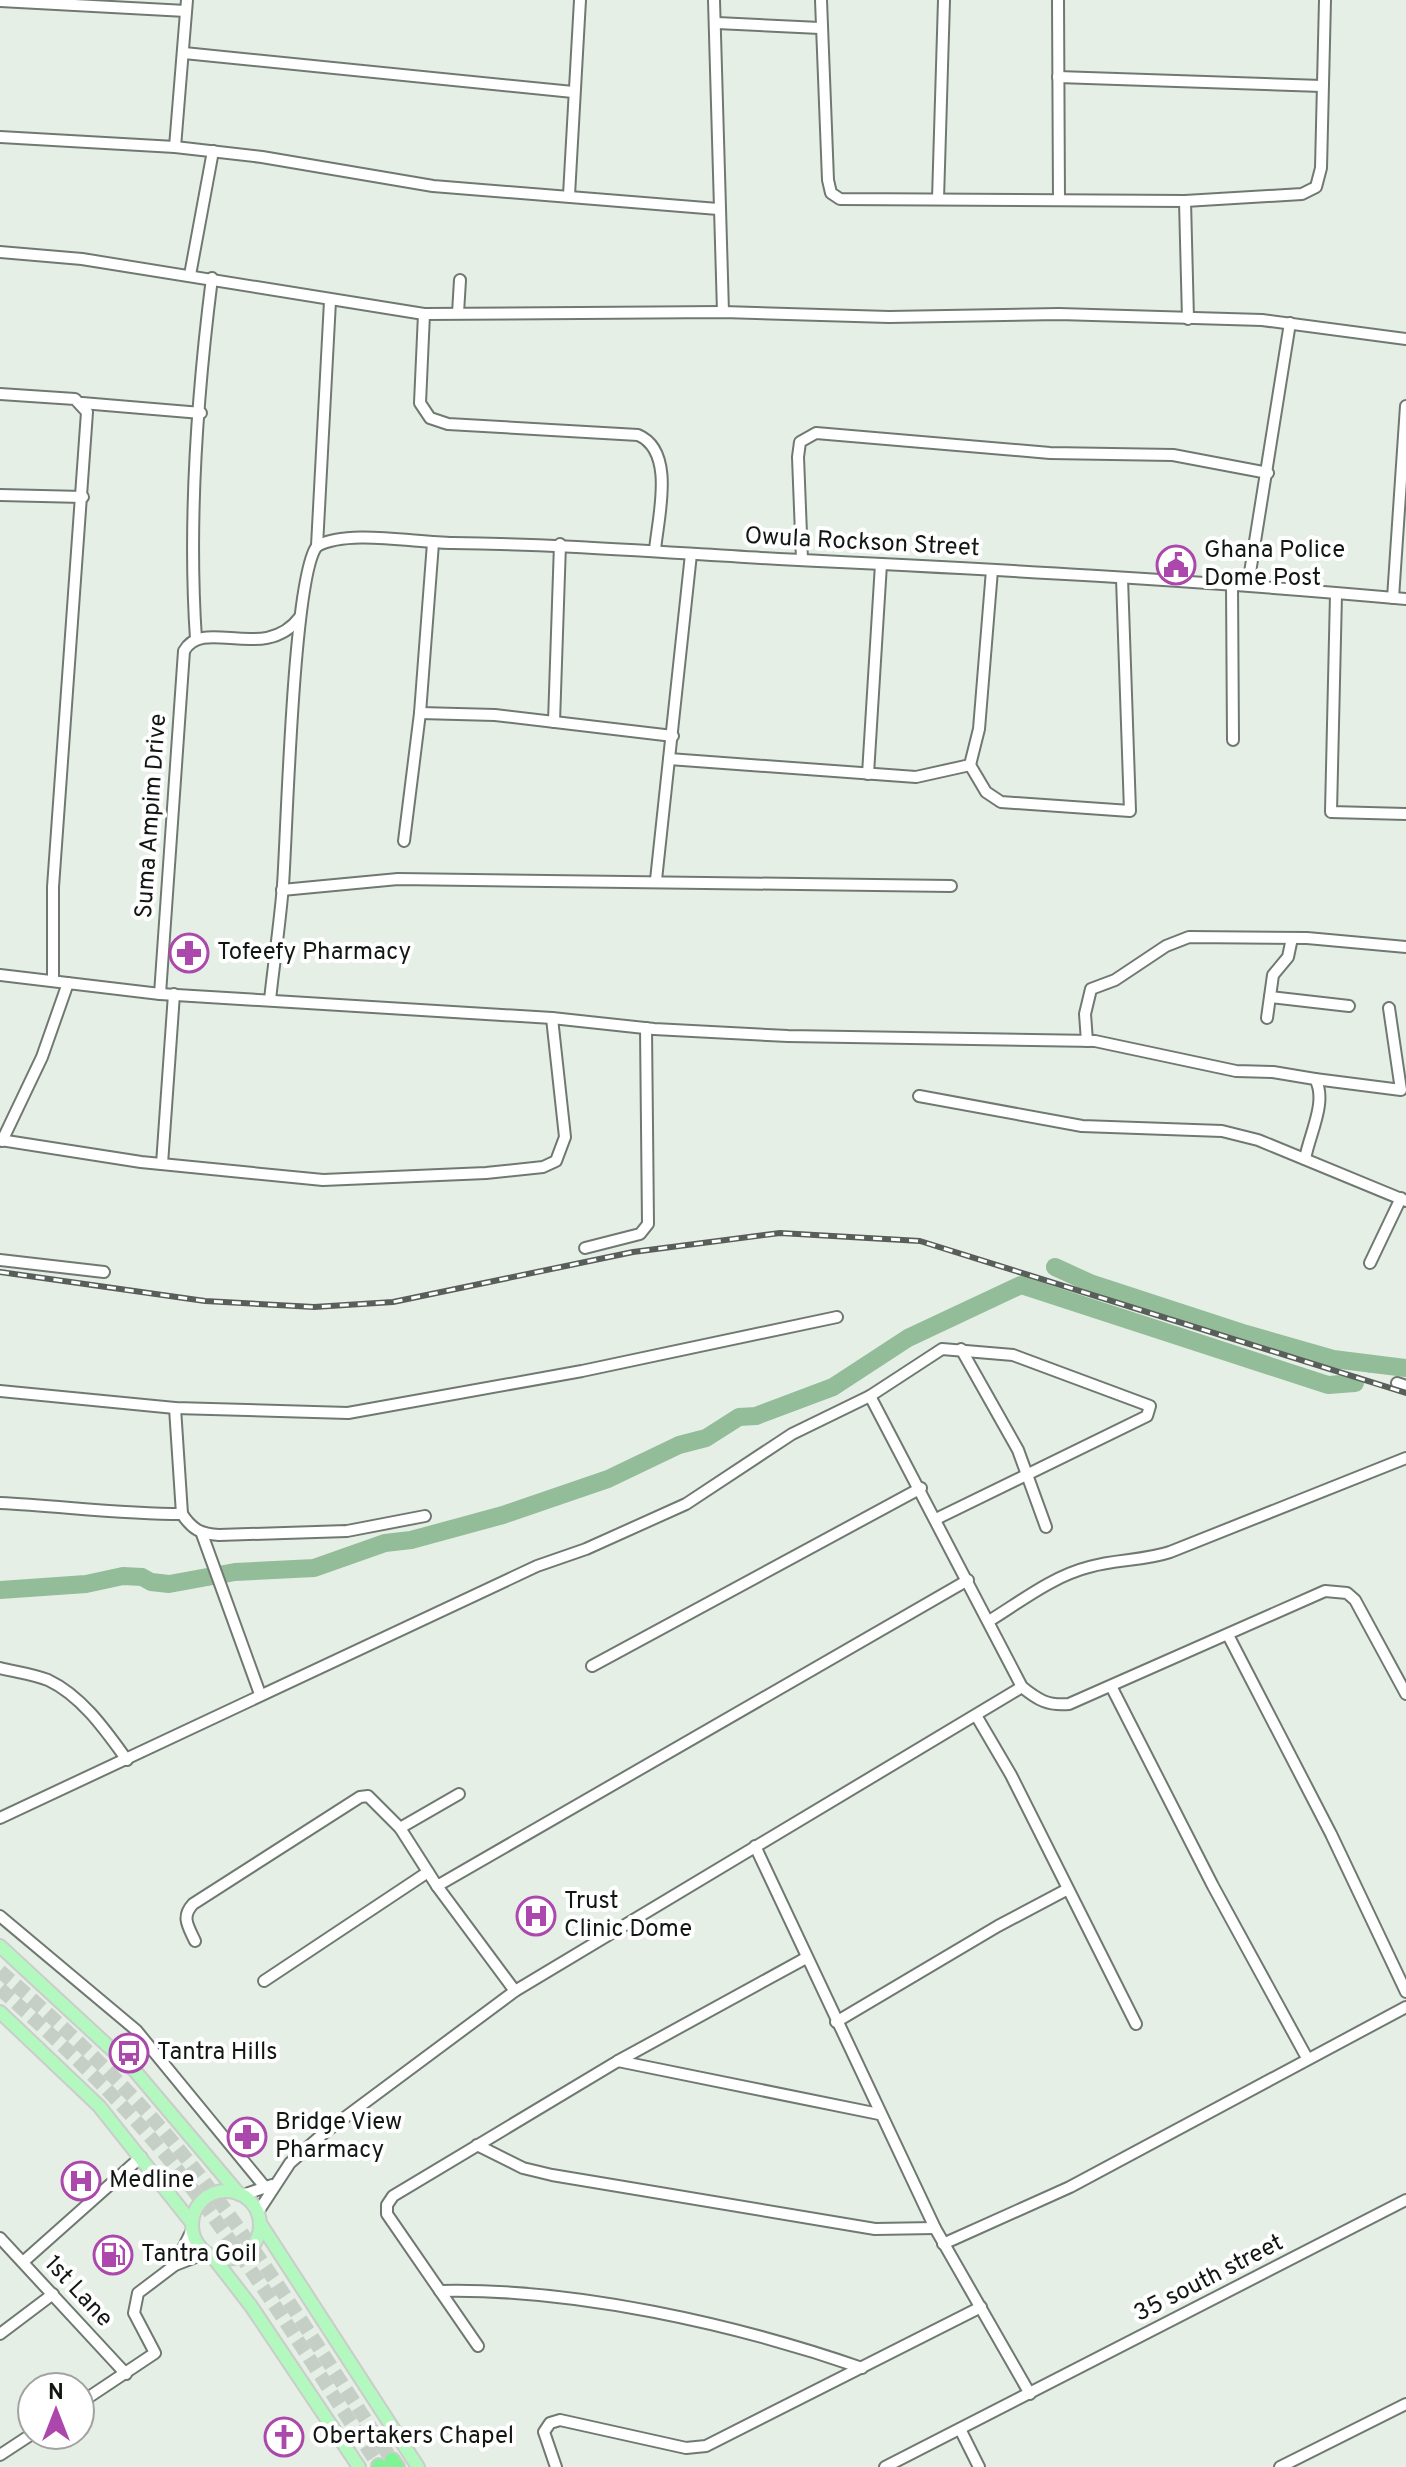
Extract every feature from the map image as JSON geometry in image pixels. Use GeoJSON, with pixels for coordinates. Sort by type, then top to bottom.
{"type":"FeatureCollection","features":[{"type":"Feature","properties":{"kind":"main road"},"geometry":{"type":"LineString","coordinates":[[0,1946],[135,2071],[241,2195],[259,2218],[418,2467]]}},
{"type":"Feature","properties":{"kind":"main road"},"geometry":{"type":"LineString","coordinates":[[0,2012],[99,2106],[141,2157],[210,2255],[251,2306],[359,2467]]}},
{"type":"Feature","properties":{"kind":"main road"},"geometry":{"type":"LineString","coordinates":[[192,2227],[198,2206],[207,2197],[220,2192],[241,2195]]}},
{"type":"Feature","properties":{"kind":"main road"},"geometry":{"type":"LineString","coordinates":[[210,2255],[230,2259],[251,2249],[257,2240],[259,2218]]}},
{"type":"Feature","properties":{"kind":"street"},"geometry":{"type":"LineString","coordinates":[[569,195],[580,0]]}},
{"type":"Feature","properties":{"kind":"street"},"geometry":{"type":"LineString","coordinates":[[714,0],[723,312]]}},
{"type":"Feature","properties":{"kind":"street"},"geometry":{"type":"LineString","coordinates":[[821,0],[820,28],[831,193],[840,199],[1185,201],[1302,194],[1316,187],[1321,168],[1325,0]]}},
{"type":"Feature","properties":{"kind":"street"},"geometry":{"type":"LineString","coordinates":[[938,199],[944,0]]}},
{"type":"Feature","properties":{"kind":"street"},"geometry":{"type":"LineString","coordinates":[[1058,0],[1059,200]]}},
{"type":"Feature","properties":{"kind":"street"},"geometry":{"type":"LineString","coordinates":[[0,1],[187,6],[175,147]]}},
{"type":"Feature","properties":{"kind":"street"},"geometry":{"type":"LineString","coordinates":[[717,23],[820,28]]}},
{"type":"Feature","properties":{"kind":"street"},"geometry":{"type":"LineString","coordinates":[[184,53],[573,92]]}},
{"type":"Feature","properties":{"kind":"street"},"geometry":{"type":"LineString","coordinates":[[1058,77],[1322,86]]}},
{"type":"Feature","properties":{"kind":"street"},"geometry":{"type":"LineString","coordinates":[[0,137],[175,147],[433,186],[718,209]]}},
{"type":"Feature","properties":{"kind":"street"},"geometry":{"type":"LineString","coordinates":[[190,275],[213,151]]}},
{"type":"Feature","properties":{"kind":"street"},"geometry":{"type":"LineString","coordinates":[[1185,201],[1188,319]]}},
{"type":"Feature","properties":{"kind":"street"},"geometry":{"type":"LineString","coordinates":[[0,252],[54,255],[212,278],[330,301],[424,314],[723,312],[1188,319],[1290,323],[1406,339]]}},
{"type":"Feature","properties":{"kind":"street","name":"Suma Ampim Drive"},"geometry":{"type":"LineString","coordinates":[[160,994],[184,651],[192,641],[201,413],[212,278]]}},
{"type":"Feature","properties":{"kind":"street"},"geometry":{"type":"LineString","coordinates":[[458,313],[460,280]]}},
{"type":"Feature","properties":{"kind":"street"},"geometry":{"type":"LineString","coordinates":[[270,1000],[282,890],[301,615],[307,564],[317,546],[330,301]]}},
{"type":"Feature","properties":{"kind":"street"},"geometry":{"type":"LineString","coordinates":[[424,314],[420,403],[430,418],[448,424],[638,435],[648,439],[660,460],[655,550]]}},
{"type":"Feature","properties":{"kind":"street"},"geometry":{"type":"LineString","coordinates":[[1248,585],[1290,323]]}},
{"type":"Feature","properties":{"kind":"street"},"geometry":{"type":"LineString","coordinates":[[0,394],[201,413]]}},
{"type":"Feature","properties":{"kind":"street"},"geometry":{"type":"LineString","coordinates":[[53,981],[56,843],[87,421],[82,403]]}},
{"type":"Feature","properties":{"kind":"street"},"geometry":{"type":"LineString","coordinates":[[1393,598],[1406,406]]}},
{"type":"Feature","properties":{"kind":"street"},"geometry":{"type":"LineString","coordinates":[[802,560],[798,457],[800,442],[816,433],[1050,453],[1173,455],[1268,473]]}},
{"type":"Feature","properties":{"kind":"street"},"geometry":{"type":"LineString","coordinates":[[0,495],[83,497]]}},
{"type":"Feature","properties":{"kind":"street","name":"Owula Rockson Street"},"geometry":{"type":"LineString","coordinates":[[317,546],[332,538],[560,544],[1248,585],[1406,599]]}},
{"type":"Feature","properties":{"kind":"street"},"geometry":{"type":"LineString","coordinates":[[404,841],[420,713],[433,543]]}},
{"type":"Feature","properties":{"kind":"street"},"geometry":{"type":"LineString","coordinates":[[554,722],[560,544]]}},
{"type":"Feature","properties":{"kind":"street"},"geometry":{"type":"LineString","coordinates":[[656,880],[691,554]]}},
{"type":"Feature","properties":{"kind":"street"},"geometry":{"type":"LineString","coordinates":[[868,774],[881,564]]}},
{"type":"Feature","properties":{"kind":"street"},"geometry":{"type":"LineString","coordinates":[[992,570],[979,729],[970,765],[986,792],[1001,802],[1130,811],[1122,578]]}},
{"type":"Feature","properties":{"kind":"street"},"geometry":{"type":"LineString","coordinates":[[1232,584],[1233,740]]}},
{"type":"Feature","properties":{"kind":"street"},"geometry":{"type":"LineString","coordinates":[[1336,594],[1331,812],[1406,814]]}},
{"type":"Feature","properties":{"kind":"street"},"geometry":{"type":"LineString","coordinates":[[192,641],[274,639],[289,631],[301,615]]}},
{"type":"Feature","properties":{"kind":"street"},"geometry":{"type":"LineString","coordinates":[[420,713],[495,715],[673,736]]}},
{"type":"Feature","properties":{"kind":"street"},"geometry":{"type":"LineString","coordinates":[[669,759],[916,777],[970,765]]}},
{"type":"Feature","properties":{"kind":"street"},"geometry":{"type":"LineString","coordinates":[[282,890],[398,879],[951,886]]}},
{"type":"Feature","properties":{"kind":"street"},"geometry":{"type":"LineString","coordinates":[[1087,1041],[1085,1014],[1091,989],[1115,980],[1166,946],[1189,937],[1292,938],[1406,947]]}},
{"type":"Feature","properties":{"kind":"street"},"geometry":{"type":"LineString","coordinates":[[1267,1018],[1273,975],[1288,957],[1292,938]]}},
{"type":"Feature","properties":{"kind":"street"},"geometry":{"type":"LineString","coordinates":[[0,975],[160,994],[552,1018],[646,1028],[788,1036],[1087,1041],[1236,1071],[1273,1072],[1401,1090],[1389,1008]]}},
{"type":"Feature","properties":{"kind":"street"},"geometry":{"type":"LineString","coordinates":[[68,983],[42,1057],[1,1140],[162,1164],[323,1180],[486,1173],[543,1167],[556,1161],[565,1137],[552,1018]]}},
{"type":"Feature","properties":{"kind":"street"},"geometry":{"type":"LineString","coordinates":[[162,1164],[174,994]]}},
{"type":"Feature","properties":{"kind":"street"},"geometry":{"type":"LineString","coordinates":[[1270,997],[1349,1006]]}},
{"type":"Feature","properties":{"kind":"street"},"geometry":{"type":"LineString","coordinates":[[585,1248],[640,1234],[648,1224],[646,1028]]}},
{"type":"Feature","properties":{"kind":"street"},"geometry":{"type":"LineString","coordinates":[[1305,1159],[1319,1103],[1320,1087],[1315,1079]]}},
{"type":"Feature","properties":{"kind":"street"},"geometry":{"type":"LineString","coordinates":[[919,1096],[1082,1126],[1222,1131],[1258,1140],[1403,1200],[1370,1263]]}},
{"type":"Feature","properties":{"kind":"street"},"geometry":{"type":"LineString","coordinates":[[0,1260],[104,1272]]}},
{"type":"Feature","properties":{"kind":"street"},"geometry":{"type":"LineString","coordinates":[[0,1391],[175,1408],[348,1413],[395,1408],[837,1317]]}},
{"type":"Feature","properties":{"kind":"street"},"geometry":{"type":"LineString","coordinates":[[3,1813],[127,1760],[260,1694],[343,1659],[537,1566],[586,1549],[686,1504],[792,1434],[870,1396],[942,1349],[1013,1355],[1150,1406],[1147,1416],[936,1519]]}},
{"type":"Feature","properties":{"kind":"street"},"geometry":{"type":"LineString","coordinates":[[961,1349],[990,1396],[1029,1474],[1046,1527]]}},
{"type":"Feature","properties":{"kind":"street"},"geometry":{"type":"LineString","coordinates":[[870,1396],[921,1488],[1022,1687],[1053,1706],[1069,1704],[1112,1688],[1325,1591],[1347,1593],[1365,1615],[1406,1694]]}},
{"type":"Feature","properties":{"kind":"street"},"geometry":{"type":"LineString","coordinates":[[175,1408],[182,1514],[190,1526],[202,1534],[347,1531],[425,1516]]}},
{"type":"Feature","properties":{"kind":"street"},"geometry":{"type":"LineString","coordinates":[[989,1621],[1069,1573],[1107,1563],[1144,1560],[1170,1552],[1406,1458]]}},
{"type":"Feature","properties":{"kind":"street"},"geometry":{"type":"LineString","coordinates":[[592,1666],[921,1488]]}},
{"type":"Feature","properties":{"kind":"street"},"geometry":{"type":"LineString","coordinates":[[0,1503],[64,1507],[107,1514],[182,1514]]}},
{"type":"Feature","properties":{"kind":"street"},"geometry":{"type":"LineString","coordinates":[[202,1534],[260,1694]]}},
{"type":"Feature","properties":{"kind":"street"},"geometry":{"type":"LineString","coordinates":[[437,1886],[968,1580]]}},
{"type":"Feature","properties":{"kind":"street"},"geometry":{"type":"LineString","coordinates":[[1228,1635],[1331,1834],[1406,1992]]}},
{"type":"Feature","properties":{"kind":"street"},"geometry":{"type":"LineString","coordinates":[[0,1668],[38,1676],[66,1692],[101,1725],[127,1760]]}},
{"type":"Feature","properties":{"kind":"street"},"geometry":{"type":"LineString","coordinates":[[259,2218],[269,2187],[290,2163],[324,2133],[515,1991],[977,1717],[1022,1687]]}},
{"type":"Feature","properties":{"kind":"street"},"geometry":{"type":"LineString","coordinates":[[1112,1688],[1213,1886],[1307,2058]]}},
{"type":"Feature","properties":{"kind":"street"},"geometry":{"type":"LineString","coordinates":[[977,1717],[1011,1775],[1066,1890],[1136,2024]]}},
{"type":"Feature","properties":{"kind":"street"},"geometry":{"type":"LineString","coordinates":[[400,1828],[459,1794]]}},
{"type":"Feature","properties":{"kind":"street"},"geometry":{"type":"LineString","coordinates":[[195,1941],[186,1921],[186,1912],[193,1904],[360,1797],[373,1800],[400,1828],[437,1886],[515,1991]]}},
{"type":"Feature","properties":{"kind":"street"},"geometry":{"type":"LineString","coordinates":[[755,1846],[943,2244],[1030,2394]]}},
{"type":"Feature","properties":{"kind":"street"},"geometry":{"type":"LineString","coordinates":[[264,1981],[428,1872]]}},
{"type":"Feature","properties":{"kind":"street"},"geometry":{"type":"LineString","coordinates":[[836,2022],[998,1926],[1066,1890]]}},
{"type":"Feature","properties":{"kind":"street"},"geometry":{"type":"LineString","coordinates":[[0,1916],[136,2030],[269,2187]]}},
{"type":"Feature","properties":{"kind":"street"},"geometry":{"type":"LineString","coordinates":[[478,2346],[387,2214],[387,2205],[393,2196],[618,2061],[806,1958]]}},
{"type":"Feature","properties":{"kind":"street"},"geometry":{"type":"LineString","coordinates":[[943,2244],[1070,2187],[1406,2007]]}},
{"type":"Feature","properties":{"kind":"street"},"geometry":{"type":"LineString","coordinates":[[618,2061],[879,2114]]}},
{"type":"Feature","properties":{"kind":"street"},"geometry":{"type":"LineString","coordinates":[[477,2145],[523,2168],[552,2175],[875,2229],[935,2228]]}},
{"type":"Feature","properties":{"kind":"street"},"geometry":{"type":"LineString","coordinates":[[23,2262],[141,2157]]}},
{"type":"Feature","properties":{"kind":"street"},"geometry":{"type":"LineString","coordinates":[[241,2195],[269,2187]]}},
{"type":"Feature","properties":{"kind":"street","name":"35 south street"},"geometry":{"type":"LineString","coordinates":[[885,2467],[1406,2200]]}},
{"type":"Feature","properties":{"kind":"street"},"geometry":{"type":"LineString","coordinates":[[175,2265],[192,2227]]}},
{"type":"Feature","properties":{"kind":"street","name":"1st Lane"},"geometry":{"type":"LineString","coordinates":[[0,2238],[126,2374]]}},
{"type":"Feature","properties":{"kind":"street"},"geometry":{"type":"LineString","coordinates":[[96,2393],[155,2353],[137,2322],[134,2307],[138,2293],[175,2265],[210,2255]]}},
{"type":"Feature","properties":{"kind":"street"},"geometry":{"type":"LineString","coordinates":[[440,2291],[486,2292],[631,2309],[773,2340],[862,2368]]}},
{"type":"Feature","properties":{"kind":"street"},"geometry":{"type":"LineString","coordinates":[[0,2334],[53,2294]]}},
{"type":"Feature","properties":{"kind":"street"},"geometry":{"type":"LineString","coordinates":[[556,2467],[545,2443],[544,2432],[550,2423],[560,2420],[686,2448],[706,2446],[981,2307]]}},
{"type":"Feature","properties":{"kind":"street"},"geometry":{"type":"LineString","coordinates":[[1280,2467],[1406,2404]]}},
{"type":"Feature","properties":{"kind":"street"},"geometry":{"type":"LineString","coordinates":[[960,2429],[979,2467]]}},
{"type":"Feature","properties":{"kind":"waterway"},"geometry":{"type":"LineString","coordinates":[[1055,1267],[1090,1283],[1246,1334],[1333,1359],[1406,1368]]}},
{"type":"Feature","properties":{"kind":"waterway"},"geometry":{"type":"LineString","coordinates":[[0,1590],[86,1584],[123,1576],[169,1584],[235,1572],[314,1568],[385,1543],[411,1540],[503,1515],[608,1479],[679,1445],[706,1438],[739,1417],[756,1416],[833,1387],[908,1338],[1021,1285],[1328,1385],[1355,1383]]}},
{"type":"Feature","properties":{"kind":"waterway"},"geometry":{"type":"LineString","coordinates":[[1366,1362],[1369,1371]]}},
{"type":"Feature","properties":{"kind":"tunnel"},"geometry":{"type":"LineString","coordinates":[[0,1971],[89,2053],[172,2141],[259,2257],[392,2460]]}},
{"type":"Feature","properties":{"kind":"tunnel"},"geometry":{"type":"LineString","coordinates":[[0,1989],[90,2072],[172,2163],[253,2274],[379,2466]]}},
{"type":"Feature","properties":{"kind":"railway"},"geometry":{"type":"LineString","coordinates":[[0,1272],[205,1301],[314,1307],[393,1302],[633,1252],[780,1233],[920,1241],[1406,1393]]}},
{"type":"Feature","properties":{"kind":"place","name":"Ghana Police Dome Post"},"geometry":{"type":"Point","coordinates":[1176,565]}},
{"type":"Feature","properties":{"kind":"place","name":"Tofeefy Pharmacy"},"geometry":{"type":"Point","coordinates":[189,953]}},
{"type":"Feature","properties":{"kind":"place","name":"Trust Clinic Dome"},"geometry":{"type":"Point","coordinates":[536,1916]}},
{"type":"Feature","properties":{"kind":"place","name":"Tantra Hills"},"geometry":{"type":"Point","coordinates":[129,2053]}},
{"type":"Feature","properties":{"kind":"place","name":"Bridge View Pharmacy"},"geometry":{"type":"Point","coordinates":[247,2137]}},
{"type":"Feature","properties":{"kind":"place","name":"Medline"},"geometry":{"type":"Point","coordinates":[81,2181]}},
{"type":"Feature","properties":{"kind":"place","name":"Tantra Goil"},"geometry":{"type":"Point","coordinates":[113,2255]}},
{"type":"Feature","properties":{"kind":"place","name":"Obertakers Chapel"},"geometry":{"type":"Point","coordinates":[284,2437]}}]}
